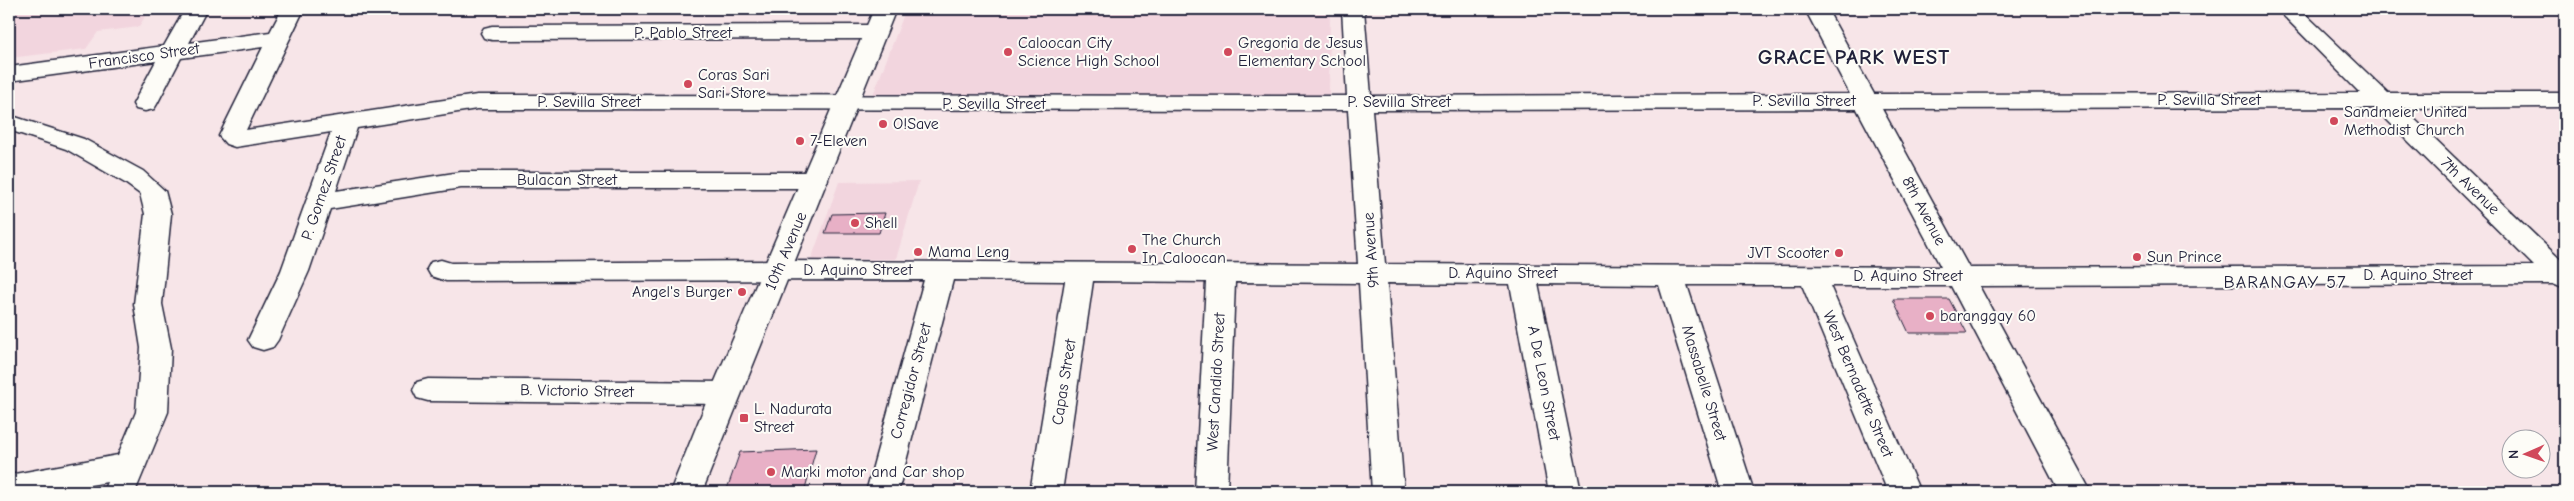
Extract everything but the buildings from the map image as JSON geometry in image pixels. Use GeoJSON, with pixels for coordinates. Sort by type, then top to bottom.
{"type":"FeatureCollection","features":[{"type":"Feature","properties":{"kind":"street"},"geometry":{"type":"LineString","coordinates":[[145,104],[196,9]]}},
{"type":"Feature","properties":{"kind":"street"},"geometry":{"type":"LineString","coordinates":[[280,38],[293,9]]}},
{"type":"Feature","properties":{"kind":"street","name":"10th Avenue"},"geometry":{"type":"LineString","coordinates":[[686,492],[884,9]]}},
{"type":"Feature","properties":{"kind":"street","name":"9th Avenue"},"geometry":{"type":"LineString","coordinates":[[1353,9],[1388,492]]}},
{"type":"Feature","properties":{"kind":"street","name":"8th Avenue"},"geometry":{"type":"LineString","coordinates":[[1816,9],[2075,492]]}},
{"type":"Feature","properties":{"kind":"street","name":"7th Avenue"},"geometry":{"type":"LineString","coordinates":[[2288,9],[2564,277]]}},
{"type":"Feature","properties":{"kind":"street","name":"P. Pablo Street"},"geometry":{"type":"LineString","coordinates":[[492,33],[875,32]]}},
{"type":"Feature","properties":{"kind":"street","name":"Francisco Street"},"geometry":{"type":"LineString","coordinates":[[9,74],[280,38]]}},
{"type":"Feature","properties":{"kind":"street","name":"P. Sevilla Street"},"geometry":{"type":"LineString","coordinates":[[280,38],[231,136],[235,139],[346,124],[477,102],[846,104],[2565,100]]}},
{"type":"Feature","properties":{"kind":"street"},"geometry":{"type":"LineString","coordinates":[[9,122],[76,144],[134,177],[152,190],[158,214],[148,304],[156,348],[156,373],[152,412],[125,478],[9,488]]}},
{"type":"Feature","properties":{"kind":"street","name":"P. Gomez Street"},"geometry":{"type":"LineString","coordinates":[[263,340],[298,262],[346,124]]}},
{"type":"Feature","properties":{"kind":"street","name":"Bulacan Street"},"geometry":{"type":"LineString","coordinates":[[320,202],[461,180],[815,180]]}},
{"type":"Feature","properties":{"kind":"street","name":"D. Aquino Street"},"geometry":{"type":"LineString","coordinates":[[441,269],[446,272],[778,270],[1373,272],[1960,277],[2564,277]]}},
{"type":"Feature","properties":{"kind":"street","name":"Corregidor Street"},"geometry":{"type":"LineString","coordinates":[[882,492],[941,271]]}},
{"type":"Feature","properties":{"kind":"street","name":"Capas Street"},"geometry":{"type":"LineString","coordinates":[[1046,492],[1081,271]]}},
{"type":"Feature","properties":{"kind":"street","name":"West Candido Street"},"geometry":{"type":"LineString","coordinates":[[1211,492],[1221,272]]}},
{"type":"Feature","properties":{"kind":"street","name":"A De Leon Street"},"geometry":{"type":"LineString","coordinates":[[1522,274],[1565,492]]}},
{"type":"Feature","properties":{"kind":"street","name":"Massabelle Street"},"geometry":{"type":"LineString","coordinates":[[1670,274],[1738,492]]}},
{"type":"Feature","properties":{"kind":"street","name":"West Bernadette Street"},"geometry":{"type":"LineString","coordinates":[[1812,276],[1904,492]]}},
{"type":"Feature","properties":{"kind":"street","name":"B. Victorio Street"},"geometry":{"type":"LineString","coordinates":[[428,390],[725,393]]}},
{"type":"Feature","properties":{"kind":"shaded area"},"geometry":{"type":"Polygon","coordinates":[[[9,9],[149,9],[139,27],[98,32],[86,49],[9,58],[14,50],[9,50],[9,9]]]}},
{"type":"Feature","properties":{"kind":"shaded area"},"geometry":{"type":"Polygon","coordinates":[[[906,9],[1330,9],[1329,95],[873,95],[906,9]]]}},
{"type":"Feature","properties":{"kind":"shaded area"},"geometry":{"type":"Polygon","coordinates":[[[919,181],[896,259],[811,260],[839,182],[919,181]]]}},
{"type":"Feature","properties":{"kind":"place","name":"Caloocan City Science High School"},"geometry":{"type":"Point","coordinates":[1008,52]}},
{"type":"Feature","properties":{"kind":"place","name":"Gregoria de Jesus Elementary School"},"geometry":{"type":"Point","coordinates":[1228,52]}},
{"type":"Feature","properties":{"kind":"place","name":"Coras Sari Sari Store"},"geometry":{"type":"Point","coordinates":[688,84]}},
{"type":"Feature","properties":{"kind":"place","name":"Sandmeier United Methodist Church"},"geometry":{"type":"Point","coordinates":[2334,121]}},
{"type":"Feature","properties":{"kind":"place","name":"O!Save"},"geometry":{"type":"Point","coordinates":[883,124]}},
{"type":"Feature","properties":{"kind":"place","name":"7-Eleven"},"geometry":{"type":"Point","coordinates":[800,141]}},
{"type":"Feature","properties":{"kind":"place","name":"Shell"},"geometry":{"type":"Point","coordinates":[855,223]}},
{"type":"Feature","properties":{"kind":"place","name":"The Church In Caloocan"},"geometry":{"type":"Point","coordinates":[1132,249]}},
{"type":"Feature","properties":{"kind":"place","name":"Mama Leng"},"geometry":{"type":"Point","coordinates":[918,252]}},
{"type":"Feature","properties":{"kind":"place","name":"JVT Scooter"},"geometry":{"type":"Point","coordinates":[1839,253]}},
{"type":"Feature","properties":{"kind":"place","name":"Sun Prince"},"geometry":{"type":"Point","coordinates":[2137,257]}},
{"type":"Feature","properties":{"kind":"place","name":"Angel's Burger"},"geometry":{"type":"Point","coordinates":[742,292]}},
{"type":"Feature","properties":{"kind":"place","name":"baranggay 60"},"geometry":{"type":"Point","coordinates":[1930,316]}},
{"type":"Feature","properties":{"kind":"place","name":"L. Nadurata Street"},"geometry":{"type":"Point","coordinates":[744,418]}},
{"type":"Feature","properties":{"kind":"place","name":"Marki motor and Car shop"},"geometry":{"type":"Point","coordinates":[771,472]}},
{"type":"Feature","properties":{"kind":"district","name":"GRACE PARK WEST"},"geometry":{"type":"Point","coordinates":[1854,57]}},
{"type":"Feature","properties":{"kind":"district","name":"BARANGAY 57"},"geometry":{"type":"Point","coordinates":[2285,282]}}]}
